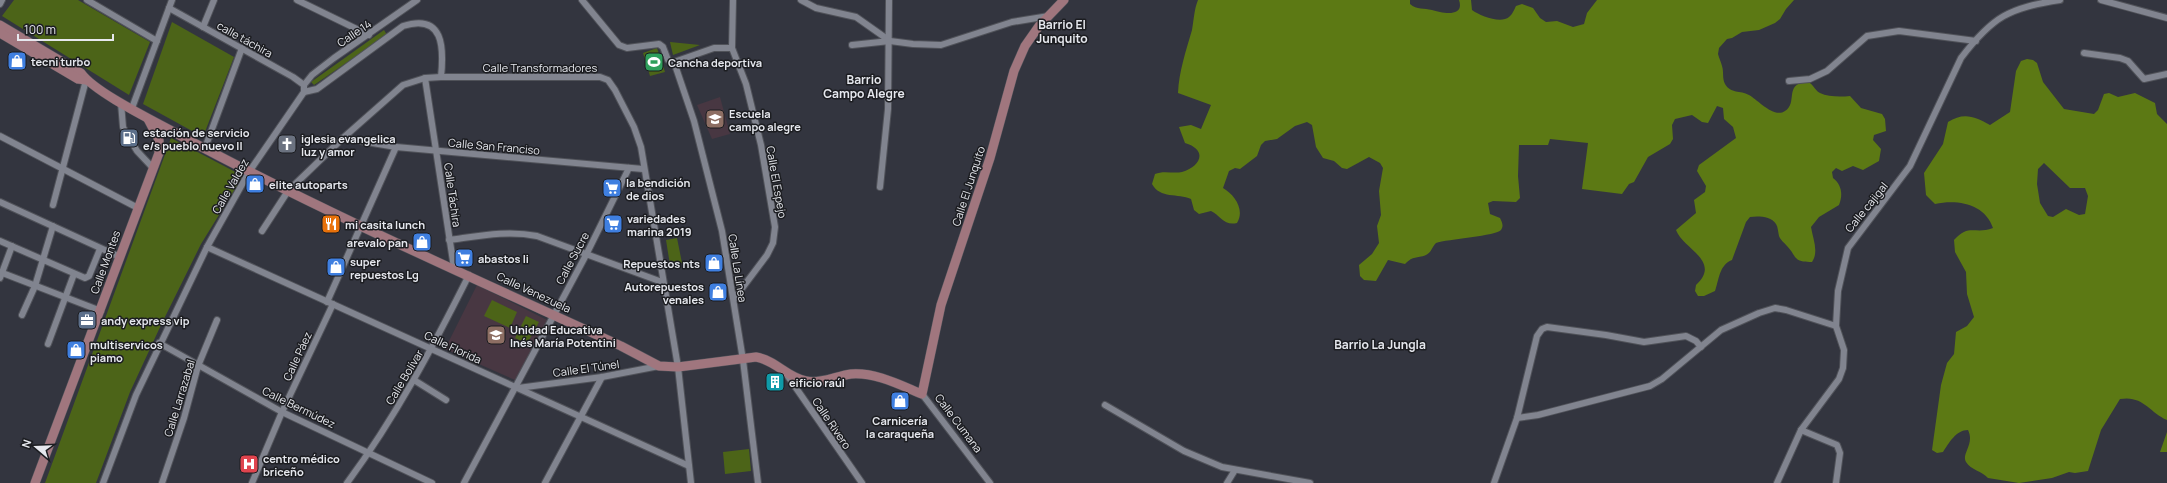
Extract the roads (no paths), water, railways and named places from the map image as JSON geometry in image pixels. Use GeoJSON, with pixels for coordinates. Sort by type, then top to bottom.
{"type":"FeatureCollection","features":[{"type":"Feature","properties":{"kind":"street"},"geometry":{"type":"LineString","coordinates":[[0,4],[2,0]]}},
{"type":"Feature","properties":{"kind":"street"},"geometry":{"type":"LineString","coordinates":[[86,0],[157,41]]}},
{"type":"Feature","properties":{"kind":"street"},"geometry":{"type":"LineString","coordinates":[[132,108],[172,0]]}},
{"type":"Feature","properties":{"kind":"street"},"geometry":{"type":"LineString","coordinates":[[204,27],[214,0]]}},
{"type":"Feature","properties":{"kind":"street"},"geometry":{"type":"LineString","coordinates":[[297,0],[369,35]]}},
{"type":"Feature","properties":{"kind":"street","name":"Calle 14"},"geometry":{"type":"LineString","coordinates":[[304,85],[312,75],[329,62],[417,0]]}},
{"type":"Feature","properties":{"kind":"street","name":"Calle La Línea"},"geometry":{"type":"LineString","coordinates":[[582,0],[619,45],[627,48],[659,44],[663,47],[668,60],[674,62],[694,121],[722,231],[743,360],[758,483]]}},
{"type":"Feature","properties":{"kind":"street"},"geometry":{"type":"LineString","coordinates":[[674,62],[706,50],[732,48],[733,0]]}},
{"type":"Feature","properties":{"kind":"street"},"geometry":{"type":"LineString","coordinates":[[802,0],[816,8],[856,17],[890,41]]}},
{"type":"Feature","properties":{"kind":"street"},"geometry":{"type":"LineString","coordinates":[[880,187],[888,109],[890,41],[889,0]]}},
{"type":"Feature","properties":{"kind":"street","name":"Calle El Junquito"},"geometry":{"type":"LineString","coordinates":[[922,394],[940,305],[990,158],[1014,71],[1024,46],[1064,0]]}},
{"type":"Feature","properties":{"kind":"street","name":"Calle cajigal"},"geometry":{"type":"LineString","coordinates":[[1777,483],[1801,430],[1835,384],[1843,368],[1844,350],[1836,326],[1838,291],[1851,241],[1884,203],[1910,166],[1961,58],[1992,23],[2016,9],[2060,0]]}},
{"type":"Feature","properties":{"kind":"street"},"geometry":{"type":"LineString","coordinates":[[2101,0],[2167,18]]}},
{"type":"Feature","properties":{"kind":"street","name":"calle táchira"},"geometry":{"type":"LineString","coordinates":[[169,8],[242,48],[304,85]]}},
{"type":"Feature","properties":{"kind":"street"},"geometry":{"type":"LineString","coordinates":[[852,44],[890,41],[941,45],[1012,22],[1049,16]]}},
{"type":"Feature","properties":{"kind":"street"},"geometry":{"type":"LineString","coordinates":[[304,85],[304,92],[317,89],[403,26],[413,22],[426,23],[434,27],[440,38],[443,50],[441,77]]}},
{"type":"Feature","properties":{"kind":"street","name":"Calle Montes"},"geometry":{"type":"LineString","coordinates":[[0,25],[81,73],[86,80],[147,118],[159,140],[159,153],[101,311],[35,483]]}},
{"type":"Feature","properties":{"kind":"street"},"geometry":{"type":"LineString","coordinates":[[1789,81],[1810,79],[1827,71],[1866,36],[1899,31],[1976,41]]}},
{"type":"Feature","properties":{"kind":"street","name":"Calle Montes"},"geometry":{"type":"LineString","coordinates":[[0,33],[78,80],[86,80]]}},
{"type":"Feature","properties":{"kind":"street"},"geometry":{"type":"LineString","coordinates":[[204,148],[242,48]]}},
{"type":"Feature","properties":{"kind":"street","name":"Calle El Espejo"},"geometry":{"type":"LineString","coordinates":[[732,48],[746,84],[761,145],[775,227],[773,243],[768,255],[734,299]]}},
{"type":"Feature","properties":{"kind":"street"},"geometry":{"type":"LineString","coordinates":[[2084,53],[2120,58],[2128,61],[2144,79],[2167,74]]}},
{"type":"Feature","properties":{"kind":"street","name":"Calle Transformadores"},"geometry":{"type":"LineString","coordinates":[[262,231],[288,191],[343,138],[403,85],[425,78],[441,77],[600,76],[608,80],[634,127],[641,147],[643,169],[662,282],[678,367]]}},
{"type":"Feature","properties":{"kind":"street","name":"Calle Táchira"},"geometry":{"type":"LineString","coordinates":[[425,78],[454,268]]}},
{"type":"Feature","properties":{"kind":"street"},"geometry":{"type":"LineString","coordinates":[[53,205],[86,80]]}},
{"type":"Feature","properties":{"kind":"street","name":"Calle Valdez"},"geometry":{"type":"LineString","coordinates":[[103,483],[136,395],[159,343],[207,247],[249,172],[304,92]]}},
{"type":"Feature","properties":{"kind":"street"},"geometry":{"type":"LineString","coordinates":[[121,103],[123,127],[127,134]]}},
{"type":"Feature","properties":{"kind":"street","name":"Calle Venezuela"},"geometry":{"type":"LineString","coordinates":[[147,118],[249,172],[359,226],[454,268],[621,346],[659,366],[678,367],[743,360]]}},
{"type":"Feature","properties":{"kind":"street"},"geometry":{"type":"LineString","coordinates":[[0,136],[138,208]]}},
{"type":"Feature","properties":{"kind":"street","name":"Calle San Franciso"},"geometry":{"type":"LineString","coordinates":[[343,138],[396,147],[643,169]]}},
{"type":"Feature","properties":{"kind":"street"},"geometry":{"type":"LineString","coordinates":[[131,141],[136,151],[153,168]]}},
{"type":"Feature","properties":{"kind":"street","name":"Calle Páez"},"geometry":{"type":"LineString","coordinates":[[252,483],[330,303],[359,226],[396,147]]}},
{"type":"Feature","properties":{"kind":"street","name":"Calle Sucre"},"geometry":{"type":"LineString","coordinates":[[464,483],[586,255],[629,168]]}},
{"type":"Feature","properties":{"kind":"street"},"geometry":{"type":"LineString","coordinates":[[0,202],[120,257]]}},
{"type":"Feature","properties":{"kind":"street"},"geometry":{"type":"LineString","coordinates":[[22,315],[35,286],[53,226]]}},
{"type":"Feature","properties":{"kind":"street"},"geometry":{"type":"LineString","coordinates":[[449,240],[520,232],[537,236],[662,282]]}},
{"type":"Feature","properties":{"kind":"street"},"geometry":{"type":"LineString","coordinates":[[0,241],[74,274],[88,277],[100,249]]}},
{"type":"Feature","properties":{"kind":"street"},"geometry":{"type":"LineString","coordinates":[[12,246],[1,274],[101,311]]}},
{"type":"Feature","properties":{"kind":"street","name":"Calle Florida"},"geometry":{"type":"LineString","coordinates":[[207,247],[433,348],[516,388],[582,416],[689,466]]}},
{"type":"Feature","properties":{"kind":"street"},"geometry":{"type":"LineString","coordinates":[[48,344],[74,274]]}},
{"type":"Feature","properties":{"kind":"street","name":"Calle Bolívar"},"geometry":{"type":"LineString","coordinates":[[347,483],[369,453],[433,348],[469,275]]}},
{"type":"Feature","properties":{"kind":"street"},"geometry":{"type":"LineString","coordinates":[[1517,418],[1538,415],[1650,386],[1662,379],[1721,330],[1759,313],[1775,308],[1798,313],[1836,326]]}},
{"type":"Feature","properties":{"kind":"street","name":"Calle Larrazabal"},"geometry":{"type":"LineString","coordinates":[[162,483],[184,418],[198,366],[217,320]]}},
{"type":"Feature","properties":{"kind":"street"},"geometry":{"type":"LineString","coordinates":[[1494,483],[1517,418],[1537,336],[1542,329],[1547,327],[1644,342],[1686,336],[1696,341],[1701,347]]}},
{"type":"Feature","properties":{"kind":"street","name":"Calle Bermúdez"},"geometry":{"type":"LineString","coordinates":[[159,343],[282,412],[432,483]]}},
{"type":"Feature","properties":{"kind":"street","name":"Calle Cumana"},"geometry":{"type":"LineString","coordinates":[[743,360],[756,358],[768,359],[786,373],[812,382],[851,374],[868,374],[922,394],[990,483]]}},
{"type":"Feature","properties":{"kind":"street","name":"Calle El Túnel"},"geometry":{"type":"LineString","coordinates":[[516,388],[602,377],[659,366]]}},
{"type":"Feature","properties":{"kind":"street"},"geometry":{"type":"LineString","coordinates":[[678,367],[691,483]]}},
{"type":"Feature","properties":{"kind":"street","name":"Calle Rivero"},"geometry":{"type":"LineString","coordinates":[[786,373],[862,483]]}},
{"type":"Feature","properties":{"kind":"street"},"geometry":{"type":"LineString","coordinates":[[545,483],[602,377]]}},
{"type":"Feature","properties":{"kind":"street"},"geometry":{"type":"LineString","coordinates":[[414,380],[446,400]]}},
{"type":"Feature","properties":{"kind":"street"},"geometry":{"type":"LineString","coordinates":[[1105,404],[1184,451],[1222,467],[1310,483]]}},
{"type":"Feature","properties":{"kind":"street"},"geometry":{"type":"LineString","coordinates":[[1801,430],[1837,445],[1840,453],[1836,483]]}},
{"type":"Feature","properties":{"kind":"street"},"geometry":{"type":"LineString","coordinates":[[1227,483],[1235,470]]}},
{"type":"Feature","properties":{"kind":"place","name":"tecni turbo"},"geometry":{"type":"Point","coordinates":[17,61]}},
{"type":"Feature","properties":{"kind":"place","name":"Cancha deportiva"},"geometry":{"type":"Point","coordinates":[654,62]}},
{"type":"Feature","properties":{"kind":"place","name":"Escuela campo alegre"},"geometry":{"type":"Point","coordinates":[715,119]}},
{"type":"Feature","properties":{"kind":"place","name":"estación de servicio e/s pueblo nuevo II"},"geometry":{"type":"Point","coordinates":[129,138]}},
{"type":"Feature","properties":{"kind":"place","name":"iglesia evangelica luz y amor"},"geometry":{"type":"Point","coordinates":[287,144]}},
{"type":"Feature","properties":{"kind":"place","name":"elite autoparts"},"geometry":{"type":"Point","coordinates":[255,184]}},
{"type":"Feature","properties":{"kind":"place","name":"la bendición de dios"},"geometry":{"type":"Point","coordinates":[612,188]}},
{"type":"Feature","properties":{"kind":"place","name":"mi casita lunch"},"geometry":{"type":"Point","coordinates":[331,224]}},
{"type":"Feature","properties":{"kind":"place","name":"variedades marina 2019"},"geometry":{"type":"Point","coordinates":[613,224]}},
{"type":"Feature","properties":{"kind":"place","name":"arevalo pan"},"geometry":{"type":"Point","coordinates":[422,242]}},
{"type":"Feature","properties":{"kind":"place","name":"abastos li"},"geometry":{"type":"Point","coordinates":[464,258]}},
{"type":"Feature","properties":{"kind":"place","name":"Repuestos nts"},"geometry":{"type":"Point","coordinates":[714,263]}},
{"type":"Feature","properties":{"kind":"place","name":"super repuestos Lg"},"geometry":{"type":"Point","coordinates":[336,267]}},
{"type":"Feature","properties":{"kind":"place","name":"Autorepuestos venales"},"geometry":{"type":"Point","coordinates":[718,292]}},
{"type":"Feature","properties":{"kind":"place","name":"andy express vip"},"geometry":{"type":"Point","coordinates":[87,320]}},
{"type":"Feature","properties":{"kind":"place","name":"Unidad Educativa Inés María Potentini"},"geometry":{"type":"Point","coordinates":[496,335]}},
{"type":"Feature","properties":{"kind":"place","name":"multiservicos piamo"},"geometry":{"type":"Point","coordinates":[76,350]}},
{"type":"Feature","properties":{"kind":"place","name":"eificio raúl"},"geometry":{"type":"Point","coordinates":[775,382]}},
{"type":"Feature","properties":{"kind":"place","name":"Carnicería la caraqueña"},"geometry":{"type":"Point","coordinates":[900,401]}},
{"type":"Feature","properties":{"kind":"place","name":"centro médico briceño"},"geometry":{"type":"Point","coordinates":[249,464]}},
{"type":"Feature","properties":{"kind":"district","name":"Barrio El Junquito"},"geometry":{"type":"Point","coordinates":[1062,31]}},
{"type":"Feature","properties":{"kind":"district","name":"Barrio Campo Alegre"},"geometry":{"type":"Point","coordinates":[864,86]}},
{"type":"Feature","properties":{"kind":"district","name":"Barrio La Jungla"},"geometry":{"type":"Point","coordinates":[1380,344]}}]}
